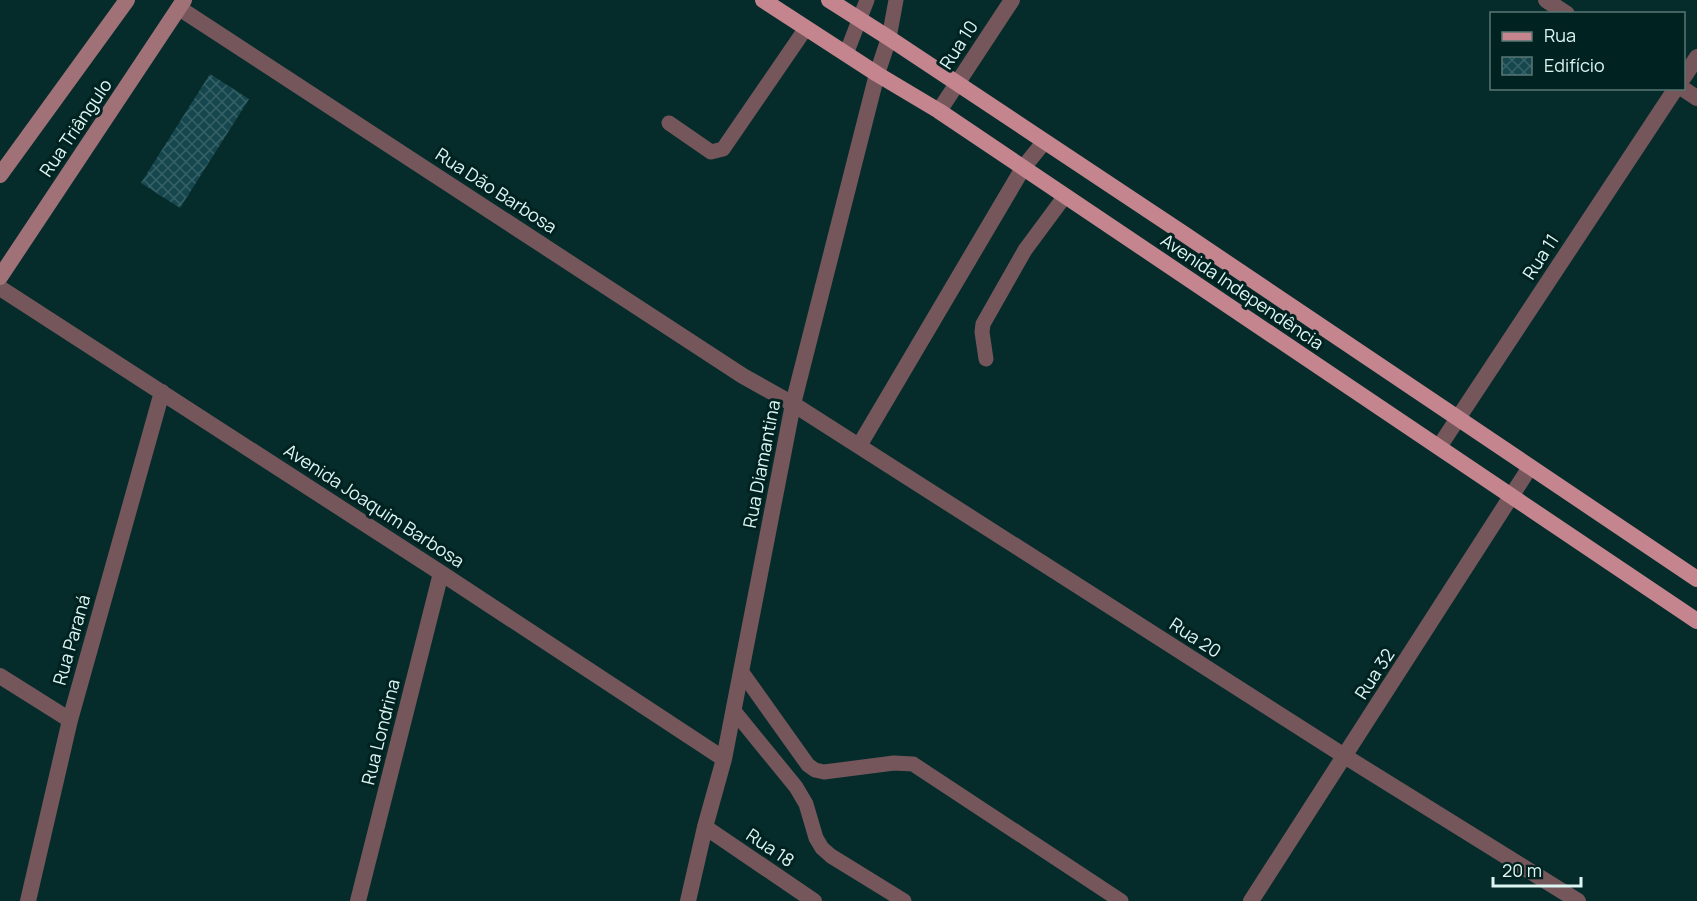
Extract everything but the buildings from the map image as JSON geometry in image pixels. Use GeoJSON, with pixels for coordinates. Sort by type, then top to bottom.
{"type":"FeatureCollection","features":[{"type":"Feature","properties":{"kind":"main road","name":"Rua Triângulo"},"geometry":{"type":"LineString","coordinates":[[0,175],[128,0]]}},
{"type":"Feature","properties":{"kind":"main road","name":"Avenida Independência"},"geometry":{"type":"LineString","coordinates":[[763,0],[939,111],[1697,621]]}},
{"type":"Feature","properties":{"kind":"main road","name":"Avenida Independência"},"geometry":{"type":"LineString","coordinates":[[829,0],[1184,234],[1697,579]]}},
{"type":"Feature","properties":{"kind":"main road","name":"Rua Triângulo"},"geometry":{"type":"LineString","coordinates":[[0,277],[182,4]]}},
{"type":"Feature","properties":{"kind":"street","name":"Rua 10"},"geometry":{"type":"LineString","coordinates":[[939,111],[1012,0]]}},
{"type":"Feature","properties":{"kind":"street"},"geometry":{"type":"LineString","coordinates":[[1546,0],[1564,12]]}},
{"type":"Feature","properties":{"kind":"street","name":"Rua Dão Barbosa"},"geometry":{"type":"LineString","coordinates":[[182,4],[743,376],[793,404]]}},
{"type":"Feature","properties":{"kind":"street","name":"Rua Diamantina"},"geometry":{"type":"LineString","coordinates":[[688,901],[724,759],[793,404],[877,74],[889,38]]}},
{"type":"Feature","properties":{"kind":"street"},"geometry":{"type":"LineString","coordinates":[[1685,74],[1697,57]]}},
{"type":"Feature","properties":{"kind":"street","name":"Rua 11"},"geometry":{"type":"LineString","coordinates":[[1439,447],[1675,90]]}},
{"type":"Feature","properties":{"kind":"street"},"geometry":{"type":"LineString","coordinates":[[859,446],[1023,168],[1044,142]]}},
{"type":"Feature","properties":{"kind":"street","name":"Avenida Joaquim Barbosa"},"geometry":{"type":"LineString","coordinates":[[0,288],[724,759]]}},
{"type":"Feature","properties":{"kind":"street","name":"Rua Paraná"},"geometry":{"type":"LineString","coordinates":[[28,901],[70,720],[162,392]]}},
{"type":"Feature","properties":{"kind":"street","name":"Rua 20"},"geometry":{"type":"LineString","coordinates":[[793,404],[1346,757],[1578,901]]}},
{"type":"Feature","properties":{"kind":"street","name":"Rua 32"},"geometry":{"type":"LineString","coordinates":[[1251,901],[1346,757],[1530,467]]}},
{"type":"Feature","properties":{"kind":"street","name":"Rua Londrina"},"geometry":{"type":"LineString","coordinates":[[358,901],[441,573]]}},
{"type":"Feature","properties":{"kind":"street"},"geometry":{"type":"LineString","coordinates":[[0,676],[70,720]]}},
{"type":"Feature","properties":{"kind":"street","name":"Rua 18"},"geometry":{"type":"LineString","coordinates":[[705,827],[814,901]]}},
{"type":"Feature","properties":{"kind":"lane"},"geometry":{"type":"LineString","coordinates":[[846,54],[867,0]]}},
{"type":"Feature","properties":{"kind":"lane"},"geometry":{"type":"LineString","coordinates":[[889,38],[896,0]]}},
{"type":"Feature","properties":{"kind":"lane"},"geometry":{"type":"LineString","coordinates":[[669,123],[711,152],[723,148],[806,28]]}},
{"type":"Feature","properties":{"kind":"lane"},"geometry":{"type":"LineString","coordinates":[[986,359],[983,324],[1025,250],[1065,196]]}},
{"type":"Feature","properties":{"kind":"lane"},"geometry":{"type":"LineString","coordinates":[[741,671],[808,765],[815,770],[824,772],[894,763],[913,764],[1121,901]]}},
{"type":"Feature","properties":{"kind":"lane"},"geometry":{"type":"LineString","coordinates":[[734,711],[796,787],[806,804],[816,838],[822,848],[831,856],[904,901]]}}]}
